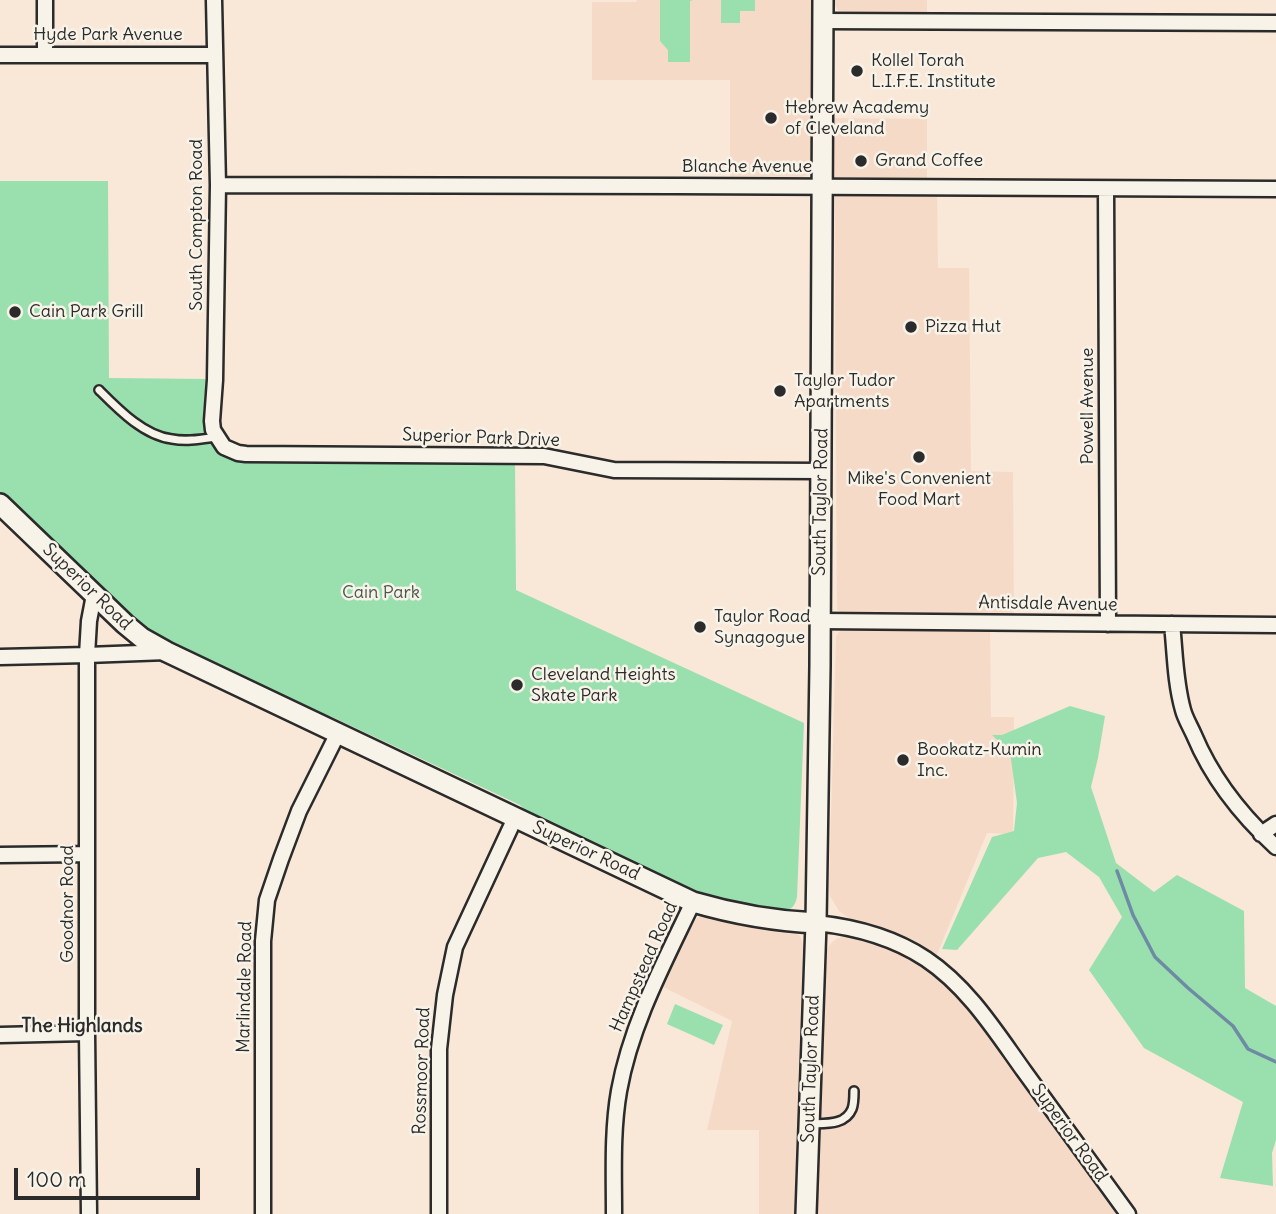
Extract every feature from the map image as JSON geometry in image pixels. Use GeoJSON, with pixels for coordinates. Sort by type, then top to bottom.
{"type":"FeatureCollection","features":[{"type":"Feature","properties":{"kind":"main road","name":"South Taylor Road"},"geometry":{"type":"LineString","coordinates":[[806,1214],[816,923],[823,0]]}},
{"type":"Feature","properties":{"kind":"main road","name":"Superior Road"},"geometry":{"type":"LineString","coordinates":[[0,504],[142,638],[167,652],[693,902],[754,917],[816,923]]}},
{"type":"Feature","properties":{"kind":"street"},"geometry":{"type":"LineString","coordinates":[[46,0],[46,55]]}},
{"type":"Feature","properties":{"kind":"street","name":"South Compton Road"},"geometry":{"type":"LineString","coordinates":[[214,0],[218,185],[215,380],[212,413],[213,430],[220,442]]}},
{"type":"Feature","properties":{"kind":"street"},"geometry":{"type":"LineString","coordinates":[[823,21],[1276,23]]}},
{"type":"Feature","properties":{"kind":"street","name":"Hyde Park Avenue"},"geometry":{"type":"LineString","coordinates":[[0,55],[215,55]]}},
{"type":"Feature","properties":{"kind":"street","name":"Blanche Avenue"},"geometry":{"type":"LineString","coordinates":[[218,185],[1276,189]]}},
{"type":"Feature","properties":{"kind":"street","name":"Powell Avenue"},"geometry":{"type":"LineString","coordinates":[[1106,189],[1108,624]]}},
{"type":"Feature","properties":{"kind":"street","name":"Superior Park Drive"},"geometry":{"type":"LineString","coordinates":[[220,442],[238,453],[246,454],[544,456],[614,470],[821,471]]}},
{"type":"Feature","properties":{"kind":"street","name":"Goodnor Road"},"geometry":{"type":"LineString","coordinates":[[89,1214],[87,655],[94,595]]}},
{"type":"Feature","properties":{"kind":"street","name":"Antisdale Avenue"},"geometry":{"type":"LineString","coordinates":[[820,621],[1276,625]]}},
{"type":"Feature","properties":{"kind":"street"},"geometry":{"type":"LineString","coordinates":[[1172,624],[1183,710],[1204,758],[1229,796],[1261,834],[1276,847]]}},
{"type":"Feature","properties":{"kind":"street"},"geometry":{"type":"LineString","coordinates":[[0,657],[167,652]]}},
{"type":"Feature","properties":{"kind":"street","name":"Marlindale Road"},"geometry":{"type":"LineString","coordinates":[[263,1214],[263,942],[267,900],[299,811],[338,733]]}},
{"type":"Feature","properties":{"kind":"street","name":"Rossmoor Road"},"geometry":{"type":"LineString","coordinates":[[439,1214],[439,1049],[444,995],[455,947],[516,818]]}},
{"type":"Feature","properties":{"kind":"street"},"geometry":{"type":"LineString","coordinates":[[1261,834],[1276,824]]}},
{"type":"Feature","properties":{"kind":"street"},"geometry":{"type":"LineString","coordinates":[[0,855],[87,854]]}},
{"type":"Feature","properties":{"kind":"street","name":"Hampstead Road"},"geometry":{"type":"LineString","coordinates":[[614,1214],[615,1119],[625,1063],[646,1003],[693,902]]}},
{"type":"Feature","properties":{"kind":"street","name":"Superior Road"},"geometry":{"type":"LineString","coordinates":[[816,923],[857,929],[895,943],[926,959],[951,979],[989,1023],[1128,1214]]}},
{"type":"Feature","properties":{"kind":"street"},"geometry":{"type":"LineString","coordinates":[[0,1035],[87,1033]]}},
{"type":"Feature","properties":{"kind":"lane"},"geometry":{"type":"LineString","coordinates":[[99,390],[133,420],[154,434],[170,439],[220,442]]}},
{"type":"Feature","properties":{"kind":"lane"},"geometry":{"type":"LineString","coordinates":[[809,1124],[834,1123],[846,1118],[852,1108],[854,1091]]}},
{"type":"Feature","properties":{"kind":"shaded area","name":"Hebrew Academy of Cleveland"},"geometry":{"type":"Polygon","coordinates":[[[812,0],[811,166],[808,175],[800,178],[730,178],[730,80],[592,80],[592,2],[812,0]]]}},
{"type":"Feature","properties":{"kind":"shaded area"},"geometry":{"type":"Polygon","coordinates":[[[834,0],[927,0],[927,14],[847,14],[838,10],[834,0]]]}},
{"type":"Feature","properties":{"kind":"shaded area"},"geometry":{"type":"Polygon","coordinates":[[[834,118],[927,119],[927,180],[900,180],[937,194],[938,268],[969,268],[971,471],[1013,472],[1014,616],[853,615],[837,609],[834,118]]]}},
{"type":"Feature","properties":{"kind":"shaded area"},"geometry":{"type":"Polygon","coordinates":[[[843,629],[990,629],[991,717],[1014,717],[1013,834],[987,833],[936,957],[902,937],[850,919],[839,911],[830,896],[836,637],[843,629]]]}},
{"type":"Feature","properties":{"kind":"shaded area"},"geometry":{"type":"Polygon","coordinates":[[[702,916],[793,931],[802,941],[794,1214],[759,1214],[759,1130],[707,1130],[732,1021],[661,986],[687,929],[702,916]]]}},
{"type":"Feature","properties":{"kind":"shaded area"},"geometry":{"type":"Polygon","coordinates":[[[845,936],[866,939],[904,954],[951,988],[1118,1214],[817,1214],[826,959],[830,944],[845,936]]]}},
{"type":"Feature","properties":{"kind":"green space"},"geometry":{"type":"Polygon","coordinates":[[[660,0],[693,0],[690,1],[690,62],[668,62],[668,50],[660,41],[660,0]]]}},
{"type":"Feature","properties":{"kind":"green space"},"geometry":{"type":"Polygon","coordinates":[[[721,0],[755,0],[755,11],[740,11],[740,23],[721,23],[721,0]]]}},
{"type":"Feature","properties":{"kind":"green space","name":"Cain Park"},"geometry":{"type":"Polygon","coordinates":[[[0,181],[108,181],[109,378],[206,379],[206,436],[214,447],[232,457],[515,462],[516,590],[804,723],[797,897],[792,908],[780,913],[696,895],[529,814],[520,805],[330,716],[321,715],[141,628],[0,494],[0,181]]]}},
{"type":"Feature","properties":{"kind":"green space"},"geometry":{"type":"Polygon","coordinates":[[[1070,706],[1105,716],[1091,787],[1116,863],[1154,892],[1177,875],[1244,911],[1245,988],[1276,1006],[1276,1140],[1272,1153],[1273,1186],[1220,1178],[1243,1102],[1144,1048],[1089,970],[1122,917],[1099,877],[1066,852],[1038,858],[957,950],[942,949],[992,837],[1014,831],[1017,803],[1010,752],[992,735],[1002,735],[1070,706]]]}},
{"type":"Feature","properties":{"kind":"green space"},"geometry":{"type":"Polygon","coordinates":[[[675,1004],[723,1025],[714,1045],[667,1024],[675,1004]]]}},
{"type":"Feature","properties":{"kind":"waterway"},"geometry":{"type":"LineString","coordinates":[[1117,871],[1133,915],[1155,957],[1233,1026],[1248,1049],[1276,1062]]}},
{"type":"Feature","properties":{"kind":"place","name":"Kollel Torah L.I.F.E. Institute"},"geometry":{"type":"Point","coordinates":[857,71]}},
{"type":"Feature","properties":{"kind":"place","name":"Hebrew Academy of Cleveland"},"geometry":{"type":"Point","coordinates":[771,118]}},
{"type":"Feature","properties":{"kind":"place","name":"Grand Coffee"},"geometry":{"type":"Point","coordinates":[861,161]}},
{"type":"Feature","properties":{"kind":"place","name":"Cain Park Grill"},"geometry":{"type":"Point","coordinates":[15,312]}},
{"type":"Feature","properties":{"kind":"place","name":"Pizza Hut"},"geometry":{"type":"Point","coordinates":[911,327]}},
{"type":"Feature","properties":{"kind":"place","name":"Taylor Tudor Apartments"},"geometry":{"type":"Point","coordinates":[780,391]}},
{"type":"Feature","properties":{"kind":"place","name":"Mike's Convenient Food Mart"},"geometry":{"type":"Point","coordinates":[919,457]}},
{"type":"Feature","properties":{"kind":"place","name":"Taylor Road Synagogue"},"geometry":{"type":"Point","coordinates":[700,627]}},
{"type":"Feature","properties":{"kind":"place","name":"Cleveland Heights Skate Park"},"geometry":{"type":"Point","coordinates":[517,685]}},
{"type":"Feature","properties":{"kind":"place","name":"Bookatz-Kumin Inc."},"geometry":{"type":"Point","coordinates":[903,760]}},
{"type":"Feature","properties":{"kind":"district","name":"The Highlands"},"geometry":{"type":"Point","coordinates":[82,1027]}}]}
